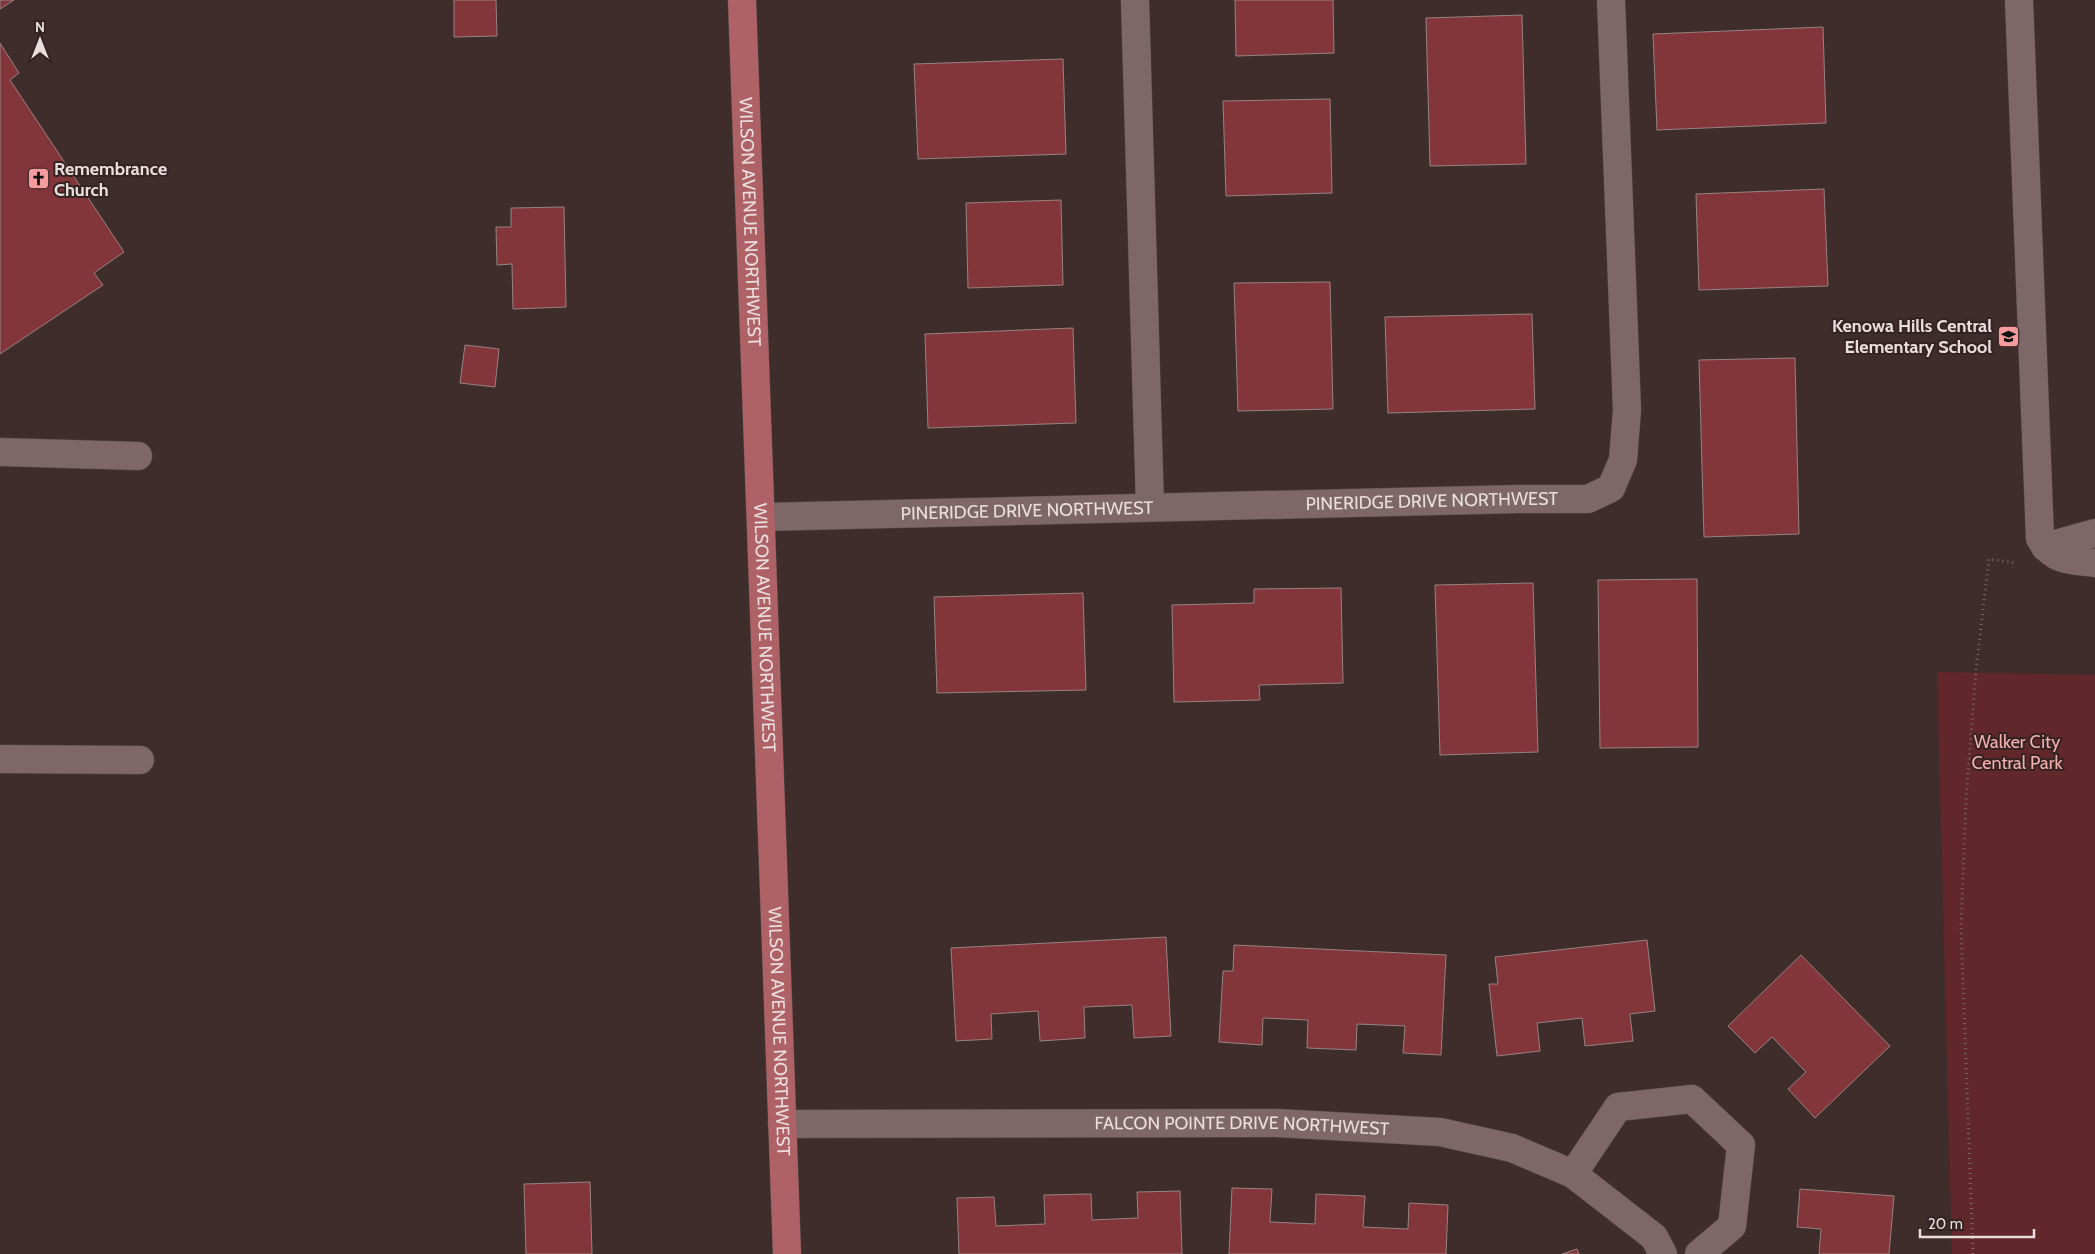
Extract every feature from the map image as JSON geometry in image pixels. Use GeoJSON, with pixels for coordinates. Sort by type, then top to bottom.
{"type":"FeatureCollection","features":[{"type":"Feature","properties":{"kind":"main road","name":"WILSON AVENUE NORTHWEST"},"geometry":{"type":"LineString","coordinates":[[742,0],[786,1254]]}},
{"type":"Feature","properties":{"kind":"street"},"geometry":{"type":"LineString","coordinates":[[1134,0],[1150,507]]}},
{"type":"Feature","properties":{"kind":"street","name":"PINERIDGE DRIVE NORTHWEST"},"geometry":{"type":"LineString","coordinates":[[761,517],[1150,507],[1588,499],[1611,488],[1623,460],[1627,410],[1611,0]]}},
{"type":"Feature","properties":{"kind":"street"},"geometry":{"type":"LineString","coordinates":[[2020,0],[2040,538],[2048,551],[2060,558],[2095,563]]}},
{"type":"Feature","properties":{"kind":"street"},"geometry":{"type":"LineString","coordinates":[[0,452],[138,456]]}},
{"type":"Feature","properties":{"kind":"street"},"geometry":{"type":"LineString","coordinates":[[2045,547],[2095,534]]}},
{"type":"Feature","properties":{"kind":"street"},"geometry":{"type":"LineString","coordinates":[[0,759],[140,760]]}},
{"type":"Feature","properties":{"kind":"street"},"geometry":{"type":"LineString","coordinates":[[1573,1174],[1618,1106],[1692,1099],[1741,1145],[1732,1226],[1699,1254]]}},
{"type":"Feature","properties":{"kind":"street","name":"FALCON POINTE DRIVE NORTHWEST"},"geometry":{"type":"LineString","coordinates":[[782,1124],[1277,1123],[1430,1131],[1512,1148],[1573,1174],[1654,1237],[1663,1254]]}},
{"type":"Feature","properties":{"kind":"path"},"geometry":{"type":"LineString","coordinates":[[1973,1254],[1961,928],[1968,781],[1976,669],[1989,559],[2024,564]]}},
{"type":"Feature","properties":{"kind":"green space","name":"Walker City Central Park"},"geometry":{"type":"Polygon","coordinates":[[[1937,672],[2095,675],[2095,1254],[1952,1254],[1937,672]]]}},
{"type":"Feature","properties":{"kind":"building"},"geometry":{"type":"Polygon","coordinates":[[[0,0],[14,0],[0,9],[0,0]]]}},
{"type":"Feature","properties":{"kind":"building"},"geometry":{"type":"Polygon","coordinates":[[[454,0],[496,0],[497,36],[454,37],[454,0]]]}},
{"type":"Feature","properties":{"kind":"building"},"geometry":{"type":"Polygon","coordinates":[[[1235,0],[1333,0],[1334,53],[1236,56],[1235,0]]]}},
{"type":"Feature","properties":{"kind":"building"},"geometry":{"type":"Polygon","coordinates":[[[1522,15],[1526,164],[1430,166],[1426,18],[1522,15]]]}},
{"type":"Feature","properties":{"kind":"building"},"geometry":{"type":"Polygon","coordinates":[[[1823,27],[1826,123],[1657,130],[1653,34],[1823,27]]]}},
{"type":"Feature","properties":{"kind":"building","name":"Remembrance Church"},"geometry":{"type":"Polygon","coordinates":[[[0,43],[19,73],[10,80],[124,252],[94,273],[103,285],[0,354],[0,43]]]}},
{"type":"Feature","properties":{"kind":"building"},"geometry":{"type":"Polygon","coordinates":[[[1063,59],[1066,154],[918,159],[914,64],[1063,59]]]}},
{"type":"Feature","properties":{"kind":"building"},"geometry":{"type":"Polygon","coordinates":[[[1330,99],[1332,193],[1226,196],[1223,101],[1330,99]]]}},
{"type":"Feature","properties":{"kind":"building"},"geometry":{"type":"Polygon","coordinates":[[[1824,189],[1828,286],[1699,290],[1696,194],[1824,189]]]}},
{"type":"Feature","properties":{"kind":"building"},"geometry":{"type":"Polygon","coordinates":[[[1061,200],[1063,285],[968,288],[966,203],[1061,200]]]}},
{"type":"Feature","properties":{"kind":"building"},"geometry":{"type":"Polygon","coordinates":[[[564,207],[566,307],[513,309],[512,264],[497,265],[496,227],[511,227],[511,208],[564,207]]]}},
{"type":"Feature","properties":{"kind":"building"},"geometry":{"type":"Polygon","coordinates":[[[1330,282],[1333,409],[1238,411],[1234,283],[1330,282]]]}},
{"type":"Feature","properties":{"kind":"building"},"geometry":{"type":"Polygon","coordinates":[[[1532,314],[1535,409],[1388,413],[1385,317],[1532,314]]]}},
{"type":"Feature","properties":{"kind":"building"},"geometry":{"type":"Polygon","coordinates":[[[1073,328],[1076,423],[928,428],[925,334],[1073,328]]]}},
{"type":"Feature","properties":{"kind":"building"},"geometry":{"type":"Polygon","coordinates":[[[465,345],[499,349],[495,387],[460,383],[465,345]]]}},
{"type":"Feature","properties":{"kind":"building"},"geometry":{"type":"Polygon","coordinates":[[[1795,358],[1799,534],[1704,537],[1699,360],[1795,358]]]}},
{"type":"Feature","properties":{"kind":"building"},"geometry":{"type":"Polygon","coordinates":[[[1697,579],[1698,747],[1600,748],[1598,580],[1697,579]]]}},
{"type":"Feature","properties":{"kind":"building"},"geometry":{"type":"Polygon","coordinates":[[[1533,583],[1538,752],[1440,755],[1435,585],[1533,583]]]}},
{"type":"Feature","properties":{"kind":"building"},"geometry":{"type":"Polygon","coordinates":[[[1341,588],[1343,683],[1259,685],[1260,700],[1174,702],[1172,605],[1254,603],[1254,589],[1341,588]]]}},
{"type":"Feature","properties":{"kind":"building"},"geometry":{"type":"Polygon","coordinates":[[[1083,593],[1086,690],[937,693],[934,597],[1083,593]]]}},
{"type":"Feature","properties":{"kind":"building"},"geometry":{"type":"Polygon","coordinates":[[[1166,937],[1171,1036],[1134,1038],[1132,1005],[1084,1007],[1085,1038],[1040,1041],[1038,1011],[991,1014],[992,1039],[956,1041],[951,948],[1166,937]]]}},
{"type":"Feature","properties":{"kind":"building"},"geometry":{"type":"Polygon","coordinates":[[[1647,940],[1655,1011],[1630,1014],[1633,1041],[1585,1046],[1582,1018],[1537,1023],[1540,1051],[1497,1056],[1489,984],[1498,984],[1495,957],[1647,940]]]}},
{"type":"Feature","properties":{"kind":"building"},"geometry":{"type":"Polygon","coordinates":[[[1234,945],[1446,955],[1441,1055],[1403,1053],[1405,1026],[1357,1024],[1356,1050],[1307,1048],[1308,1020],[1263,1018],[1262,1045],[1219,1042],[1223,971],[1233,971],[1234,945]]]}},
{"type":"Feature","properties":{"kind":"building"},"geometry":{"type":"Polygon","coordinates":[[[1801,955],[1890,1046],[1815,1118],[1788,1089],[1806,1072],[1772,1037],[1755,1053],[1728,1026],[1801,955]]]}},
{"type":"Feature","properties":{"kind":"building"},"geometry":{"type":"Polygon","coordinates":[[[590,1182],[592,1254],[526,1254],[524,1184],[590,1182]]]}},
{"type":"Feature","properties":{"kind":"building"},"geometry":{"type":"Polygon","coordinates":[[[1232,1188],[1272,1189],[1270,1222],[1315,1224],[1316,1194],[1365,1196],[1363,1227],[1408,1229],[1409,1203],[1448,1205],[1446,1254],[1229,1254],[1232,1188]]]}},
{"type":"Feature","properties":{"kind":"building"},"geometry":{"type":"Polygon","coordinates":[[[1800,1189],[1894,1196],[1889,1254],[1819,1254],[1821,1229],[1797,1227],[1800,1189]]]}},
{"type":"Feature","properties":{"kind":"building"},"geometry":{"type":"Polygon","coordinates":[[[1180,1191],[1182,1254],[959,1254],[957,1198],[994,1197],[996,1226],[1045,1224],[1044,1195],[1091,1194],[1092,1220],[1138,1218],[1137,1192],[1180,1191]]]}},
{"type":"Feature","properties":{"kind":"building"},"geometry":{"type":"Polygon","coordinates":[[[1577,1249],[1579,1254],[1562,1254],[1577,1249]]]}},
{"type":"Feature","properties":{"kind":"place","name":"Remembrance Church"},"geometry":{"type":"Point","coordinates":[38,179]}},
{"type":"Feature","properties":{"kind":"place","name":"Kenowa Hills Central Elementary School"},"geometry":{"type":"Point","coordinates":[2008,336]}}]}
